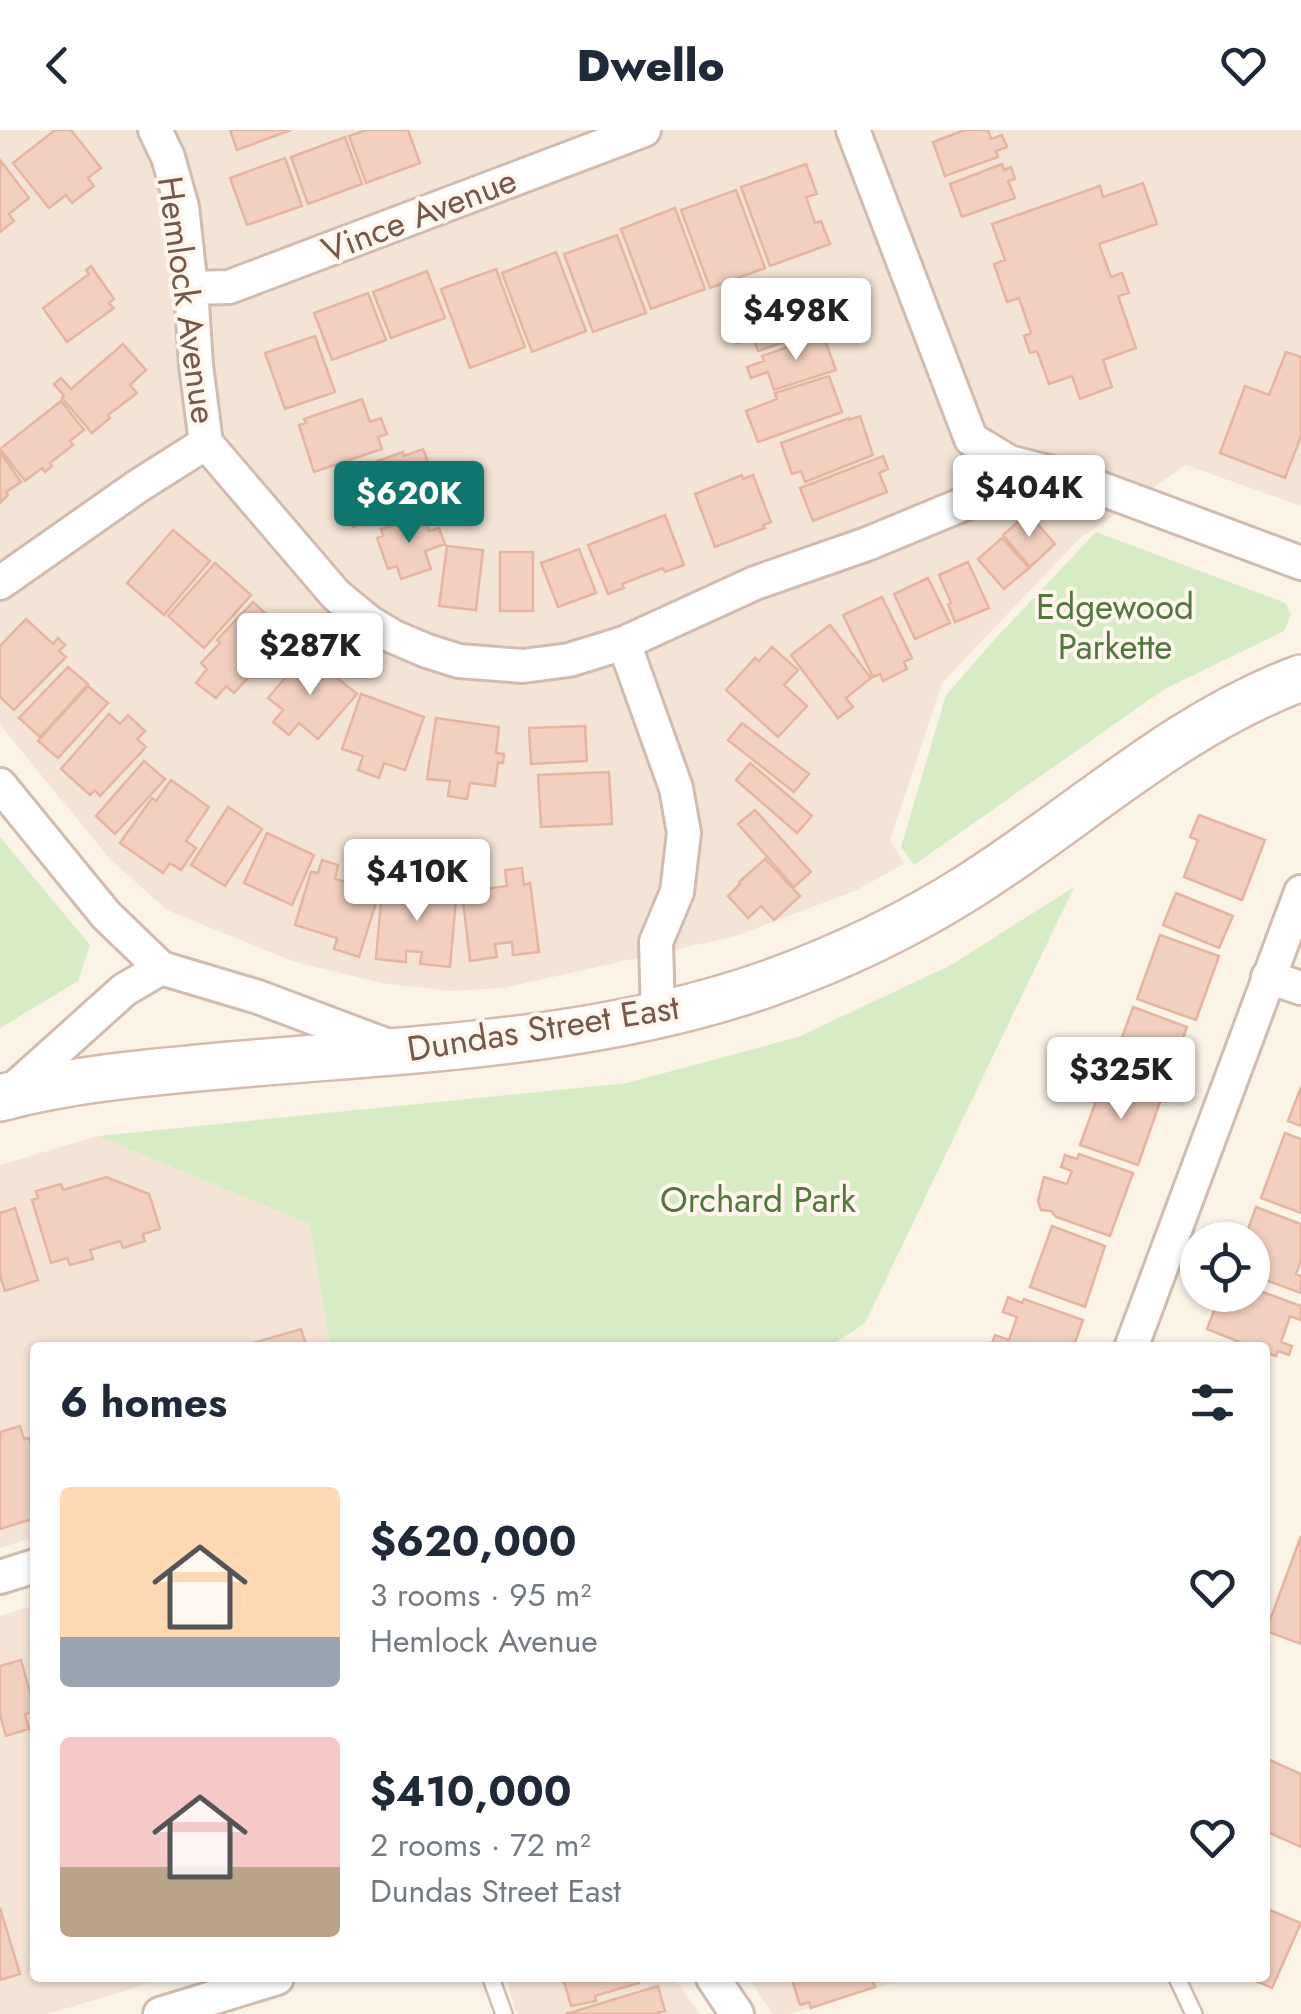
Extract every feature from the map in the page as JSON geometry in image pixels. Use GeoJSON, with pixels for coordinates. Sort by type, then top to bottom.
{"type":"FeatureCollection","features":[{"type":"Feature","properties":{"kind":"street","name":"Hemlock Avenue"},"geometry":{"type":"LineString","coordinates":[[154,130],[168,157],[182,207],[206,443],[336,595],[369,622],[427,651],[458,661],[524,666],[569,660],[624,642],[755,583],[867,544],[984,496],[1009,462]]}},
{"type":"Feature","properties":{"kind":"street","name":"Vince Avenue"},"geometry":{"type":"LineString","coordinates":[[191,288],[229,287],[644,130]]}},
{"type":"Feature","properties":{"kind":"street"},"geometry":{"type":"LineString","coordinates":[[853,130],[970,439],[1009,462],[1075,480],[1301,563]]}},
{"type":"Feature","properties":{"kind":"street"},"geometry":{"type":"LineString","coordinates":[[0,584],[206,443]]}},
{"type":"Feature","properties":{"kind":"street"},"geometry":{"type":"LineString","coordinates":[[624,642],[676,788],[684,833],[677,892],[656,942],[658,1015]]}},
{"type":"Feature","properties":{"kind":"street","name":"Dundas Street East"},"geometry":{"type":"LineString","coordinates":[[3,1097],[134,1074],[540,1036],[658,1015],[766,984],[895,928],[968,887],[1178,738],[1224,712],[1301,678]]}},
{"type":"Feature","properties":{"kind":"street"},"geometry":{"type":"LineString","coordinates":[[0,785],[106,914],[160,968],[258,997],[400,1050]]}},
{"type":"Feature","properties":{"kind":"street"},"geometry":{"type":"LineString","coordinates":[[1133,1342],[1301,892]]}},
{"type":"Feature","properties":{"kind":"street"},"geometry":{"type":"LineString","coordinates":[[3,1097],[124,990],[160,968]]}},
{"type":"Feature","properties":{"kind":"street"},"geometry":{"type":"LineString","coordinates":[[1268,977],[1301,988]]}},
{"type":"Feature","properties":{"kind":"street"},"geometry":{"type":"LineString","coordinates":[[0,1577],[30,1568]]}},
{"type":"Feature","properties":{"kind":"street"},"geometry":{"type":"LineString","coordinates":[[160,2014],[264,1982]]}},
{"type":"Feature","properties":{"kind":"street"},"geometry":{"type":"LineString","coordinates":[[716,1982],[737,2014]]}},
{"type":"Feature","properties":{"kind":"lane"},"geometry":{"type":"LineString","coordinates":[[492,1982],[504,2014]]}},
{"type":"Feature","properties":{"kind":"lane"},"geometry":{"type":"LineString","coordinates":[[1179,1982],[1194,2014]]}},
{"type":"Feature","properties":{"kind":"shaded area"},"geometry":{"type":"Polygon","coordinates":[[[0,130],[1301,130],[1301,506],[1186,465],[1079,539],[942,683],[890,840],[904,864],[857,890],[736,936],[504,988],[451,991],[382,983],[295,962],[167,910],[111,860],[0,725],[0,130]]]}},
{"type":"Feature","properties":{"kind":"shaded area"},"geometry":{"type":"Polygon","coordinates":[[[98,1136],[309,1224],[330,1342],[30,1342],[30,1539],[0,1548],[0,1165],[98,1136]]]}},
{"type":"Feature","properties":{"kind":"shaded area"},"geometry":{"type":"Polygon","coordinates":[[[30,1607],[30,1982],[154,1982],[48,2014],[0,2014],[0,1616],[30,1607]]]}},
{"type":"Feature","properties":{"kind":"shaded area"},"geometry":{"type":"Polygon","coordinates":[[[507,1982],[677,1982],[700,2014],[517,2014],[507,1982]]]}},
{"type":"Feature","properties":{"kind":"shaded area"},"geometry":{"type":"Polygon","coordinates":[[[751,1982],[898,1982],[790,2014],[773,2014],[751,1982]]]}},
{"type":"Feature","properties":{"kind":"green space","name":"Edgewood Parkette"},"geometry":{"type":"Polygon","coordinates":[[[1096,532],[1285,603],[1291,614],[1284,631],[1163,690],[914,865],[901,847],[946,695],[1096,532]]]}},
{"type":"Feature","properties":{"kind":"green space"},"geometry":{"type":"Polygon","coordinates":[[[0,837],[90,945],[78,981],[0,1028],[0,837]]]}},
{"type":"Feature","properties":{"kind":"green space","name":"Orchard Park"},"geometry":{"type":"Polygon","coordinates":[[[1074,887],[865,1323],[836,1342],[330,1342],[309,1224],[98,1136],[627,1083],[798,1037],[951,965],[1074,887]]]}},
{"type":"Feature","properties":{"kind":"building"},"geometry":{"type":"Polygon","coordinates":[[[55,130],[71,130],[101,168],[88,178],[94,186],[72,203],[66,195],[49,208],[13,163],[55,130]]]}},
{"type":"Feature","properties":{"kind":"building"},"geometry":{"type":"Polygon","coordinates":[[[230,130],[291,130],[237,150],[230,130]]]}},
{"type":"Feature","properties":{"kind":"building"},"geometry":{"type":"Polygon","coordinates":[[[366,130],[408,130],[420,163],[366,183],[349,136],[366,130]]]}},
{"type":"Feature","properties":{"kind":"building"},"geometry":{"type":"Polygon","coordinates":[[[965,130],[988,130],[991,139],[1002,135],[1007,147],[996,151],[998,157],[945,176],[933,142],[965,130]]]}},
{"type":"Feature","properties":{"kind":"building"},"geometry":{"type":"Polygon","coordinates":[[[345,137],[362,184],[308,204],[291,157],[345,137]]]}},
{"type":"Feature","properties":{"kind":"building"},"geometry":{"type":"Polygon","coordinates":[[[285,158],[302,206],[247,225],[230,178],[285,158]]]}},
{"type":"Feature","properties":{"kind":"building"},"geometry":{"type":"Polygon","coordinates":[[[0,160],[29,198],[9,214],[14,221],[0,232],[0,160]]]}},
{"type":"Feature","properties":{"kind":"building"},"geometry":{"type":"Polygon","coordinates":[[[806,164],[817,194],[806,197],[815,223],[821,221],[830,244],[770,266],[741,187],[806,164]]]}},
{"type":"Feature","properties":{"kind":"building"},"geometry":{"type":"Polygon","coordinates":[[[1002,164],[1004,170],[1011,167],[1015,179],[1008,181],[1015,198],[962,217],[950,184],[1002,164]]]}},
{"type":"Feature","properties":{"kind":"building"},"geometry":{"type":"Polygon","coordinates":[[[1143,183],[1157,224],[1099,244],[1111,277],[1122,273],[1129,293],[1118,296],[1136,348],[1103,360],[1112,387],[1080,399],[1072,376],[1049,384],[1037,351],[1030,353],[1024,336],[1031,333],[1019,298],[1007,302],[994,264],[1005,260],[992,224],[1100,186],[1103,197],[1143,183]]]}},
{"type":"Feature","properties":{"kind":"building"},"geometry":{"type":"Polygon","coordinates":[[[736,190],[765,268],[710,288],[681,210],[736,190]]]}},
{"type":"Feature","properties":{"kind":"building"},"geometry":{"type":"Polygon","coordinates":[[[675,208],[705,289],[651,309],[621,229],[675,208]]]}},
{"type":"Feature","properties":{"kind":"building"},"geometry":{"type":"Polygon","coordinates":[[[617,235],[646,313],[593,332],[564,254],[617,235]]]}},
{"type":"Feature","properties":{"kind":"building"},"geometry":{"type":"Polygon","coordinates":[[[556,252],[586,331],[532,352],[502,273],[556,252]]]}},
{"type":"Feature","properties":{"kind":"building"},"geometry":{"type":"Polygon","coordinates":[[[91,266],[114,299],[109,303],[114,308],[67,342],[43,308],[89,274],[86,270],[91,266]]]}},
{"type":"Feature","properties":{"kind":"building"},"geometry":{"type":"Polygon","coordinates":[[[496,269],[525,347],[470,368],[441,289],[496,269]]]}},
{"type":"Feature","properties":{"kind":"building"},"geometry":{"type":"Polygon","coordinates":[[[427,271],[445,318],[391,338],[373,292],[427,271]]]}},
{"type":"Feature","properties":{"kind":"building"},"geometry":{"type":"Polygon","coordinates":[[[368,293],[386,340],[332,360],[314,313],[368,293]]]}},
{"type":"Feature","properties":{"kind":"building"},"geometry":{"type":"Polygon","coordinates":[[[799,300],[811,332],[758,351],[753,337],[738,343],[732,328],[799,300]]]}},
{"type":"Feature","properties":{"kind":"building"},"geometry":{"type":"Polygon","coordinates":[[[823,335],[836,370],[774,390],[768,372],[751,378],[747,367],[764,361],[762,356],[823,335]]]}},
{"type":"Feature","properties":{"kind":"building"},"geometry":{"type":"Polygon","coordinates":[[[315,336],[335,392],[285,409],[265,353],[315,336]]]}},
{"type":"Feature","properties":{"kind":"building"},"geometry":{"type":"Polygon","coordinates":[[[123,344],[146,370],[130,385],[137,393],[92,433],[54,384],[61,378],[71,389],[123,344]]]}},
{"type":"Feature","properties":{"kind":"building"},"geometry":{"type":"Polygon","coordinates":[[[1286,352],[1301,357],[1301,436],[1285,478],[1220,453],[1245,386],[1269,395],[1286,352]]]}},
{"type":"Feature","properties":{"kind":"building"},"geometry":{"type":"Polygon","coordinates":[[[829,376],[842,412],[758,442],[746,411],[777,399],[775,393],[829,376]]]}},
{"type":"Feature","properties":{"kind":"building"},"geometry":{"type":"Polygon","coordinates":[[[362,399],[370,422],[381,418],[387,434],[378,437],[382,449],[314,472],[299,425],[306,423],[304,419],[362,399]]]}},
{"type":"Feature","properties":{"kind":"building"},"geometry":{"type":"Polygon","coordinates":[[[61,401],[84,430],[70,441],[73,445],[50,463],[52,466],[45,472],[42,468],[25,481],[0,449],[61,401]]]}},
{"type":"Feature","properties":{"kind":"building"},"geometry":{"type":"Polygon","coordinates":[[[860,416],[873,455],[805,482],[801,471],[792,474],[781,443],[860,416]]]}},
{"type":"Feature","properties":{"kind":"building"},"geometry":{"type":"Polygon","coordinates":[[[423,449],[431,470],[423,473],[426,482],[414,486],[420,504],[353,527],[337,479],[403,452],[404,456],[423,449]]]}},
{"type":"Feature","properties":{"kind":"building"},"geometry":{"type":"Polygon","coordinates":[[[0,452],[21,482],[6,492],[8,495],[0,503],[0,452]]]}},
{"type":"Feature","properties":{"kind":"building"},"geometry":{"type":"Polygon","coordinates":[[[883,456],[888,469],[879,473],[887,492],[813,521],[800,488],[883,456]]]}},
{"type":"Feature","properties":{"kind":"building"},"geometry":{"type":"Polygon","coordinates":[[[742,475],[743,479],[753,475],[771,522],[763,525],[765,528],[715,547],[695,494],[742,475]]]}},
{"type":"Feature","properties":{"kind":"building"},"geometry":{"type":"Polygon","coordinates":[[[1028,513],[1055,544],[1030,567],[1003,535],[1028,513]]]}},
{"type":"Feature","properties":{"kind":"building"},"geometry":{"type":"Polygon","coordinates":[[[424,515],[429,531],[439,528],[445,544],[425,551],[431,569],[401,579],[397,566],[388,569],[377,538],[383,536],[381,529],[424,515]]]}},
{"type":"Feature","properties":{"kind":"building"},"geometry":{"type":"Polygon","coordinates":[[[665,515],[684,565],[665,572],[663,568],[622,584],[624,588],[608,594],[588,545],[665,515]]]}},
{"type":"Feature","properties":{"kind":"building"},"geometry":{"type":"Polygon","coordinates":[[[173,530],[210,561],[164,615],[127,583],[173,530]]]}},
{"type":"Feature","properties":{"kind":"building"},"geometry":{"type":"Polygon","coordinates":[[[1002,538],[1029,568],[1004,589],[978,559],[1002,538]]]}},
{"type":"Feature","properties":{"kind":"building"},"geometry":{"type":"Polygon","coordinates":[[[447,546],[483,550],[476,610],[439,606],[447,546]]]}},
{"type":"Feature","properties":{"kind":"building"},"geometry":{"type":"Polygon","coordinates":[[[579,549],[596,593],[558,607],[541,563],[579,549]]]}},
{"type":"Feature","properties":{"kind":"building"},"geometry":{"type":"Polygon","coordinates":[[[500,552],[533,552],[533,611],[500,611],[500,552]]]}},
{"type":"Feature","properties":{"kind":"building"},"geometry":{"type":"Polygon","coordinates":[[[968,562],[989,608],[955,622],[939,575],[968,562]]]}},
{"type":"Feature","properties":{"kind":"building"},"geometry":{"type":"Polygon","coordinates":[[[215,563],[251,595],[204,648],[168,616],[215,563]]]}},
{"type":"Feature","properties":{"kind":"building"},"geometry":{"type":"Polygon","coordinates":[[[928,578],[950,623],[915,639],[894,594],[928,578]]]}},
{"type":"Feature","properties":{"kind":"building"},"geometry":{"type":"Polygon","coordinates":[[[882,597],[912,658],[904,662],[907,669],[883,681],[880,674],[873,677],[843,615],[882,597]]]}},
{"type":"Feature","properties":{"kind":"building"},"geometry":{"type":"Polygon","coordinates":[[[253,602],[288,634],[234,693],[226,686],[216,698],[196,683],[207,669],[201,663],[253,602]]]}},
{"type":"Feature","properties":{"kind":"building"},"geometry":{"type":"Polygon","coordinates":[[[26,619],[53,644],[58,638],[65,645],[59,651],[66,657],[14,710],[0,697],[0,646],[26,619]]]}},
{"type":"Feature","properties":{"kind":"building"},"geometry":{"type":"Polygon","coordinates":[[[830,625],[871,678],[846,698],[853,707],[838,718],[791,655],[830,625]]]}},
{"type":"Feature","properties":{"kind":"building"},"geometry":{"type":"Polygon","coordinates":[[[772,647],[798,670],[784,685],[807,706],[778,737],[726,690],[755,658],[759,661],[772,647]]]}},
{"type":"Feature","properties":{"kind":"building"},"geometry":{"type":"Polygon","coordinates":[[[306,653],[357,694],[318,739],[299,723],[289,735],[273,722],[283,710],[268,698],[306,653]]]}},
{"type":"Feature","properties":{"kind":"building"},"geometry":{"type":"Polygon","coordinates":[[[68,667],[88,684],[40,737],[19,718],[68,667]]]}},
{"type":"Feature","properties":{"kind":"building"},"geometry":{"type":"Polygon","coordinates":[[[88,686],[108,703],[58,758],[38,741],[88,686]]]}},
{"type":"Feature","properties":{"kind":"building"},"geometry":{"type":"Polygon","coordinates":[[[361,694],[424,717],[405,770],[384,763],[379,778],[358,770],[363,756],[342,749],[361,694]]]}},
{"type":"Feature","properties":{"kind":"building"},"geometry":{"type":"Polygon","coordinates":[[[109,714],[120,724],[128,715],[145,731],[137,739],[146,747],[100,796],[95,790],[90,795],[61,769],[109,714]]]}},
{"type":"Feature","properties":{"kind":"building"},"geometry":{"type":"Polygon","coordinates":[[[436,718],[499,727],[496,753],[504,754],[503,763],[498,762],[495,786],[470,783],[467,799],[448,796],[450,781],[427,779],[436,718]]]}},
{"type":"Feature","properties":{"kind":"building"},"geometry":{"type":"Polygon","coordinates":[[[742,723],[809,774],[794,792],[728,740],[742,723]]]}},
{"type":"Feature","properties":{"kind":"building"},"geometry":{"type":"Polygon","coordinates":[[[585,726],[587,761],[531,764],[529,728],[585,726]]]}},
{"type":"Feature","properties":{"kind":"building"},"geometry":{"type":"Polygon","coordinates":[[[144,761],[165,779],[115,834],[96,816],[144,761]]]}},
{"type":"Feature","properties":{"kind":"building"},"geometry":{"type":"Polygon","coordinates":[[[750,763],[812,816],[797,833],[736,780],[750,763]]]}},
{"type":"Feature","properties":{"kind":"building"},"geometry":{"type":"Polygon","coordinates":[[[609,772],[612,824],[541,827],[538,775],[609,772]]]}},
{"type":"Feature","properties":{"kind":"building"},"geometry":{"type":"Polygon","coordinates":[[[171,780],[209,807],[186,841],[196,848],[181,870],[170,863],[163,873],[120,843],[152,798],[156,801],[171,780]]]}},
{"type":"Feature","properties":{"kind":"building"},"geometry":{"type":"Polygon","coordinates":[[[228,807],[262,829],[225,886],[191,865],[228,807]]]}},
{"type":"Feature","properties":{"kind":"building"},"geometry":{"type":"Polygon","coordinates":[[[755,810],[811,872],[794,887],[738,824],[755,810]]]}},
{"type":"Feature","properties":{"kind":"building"},"geometry":{"type":"Polygon","coordinates":[[[1199,815],[1265,840],[1242,900],[1184,877],[1198,840],[1190,837],[1199,815]]]}},
{"type":"Feature","properties":{"kind":"building"},"geometry":{"type":"Polygon","coordinates":[[[267,833],[314,855],[292,905],[244,883],[267,833]]]}},
{"type":"Feature","properties":{"kind":"building"},"geometry":{"type":"Polygon","coordinates":[[[765,859],[800,896],[774,920],[761,906],[748,918],[728,896],[765,859]]]}},
{"type":"Feature","properties":{"kind":"building"},"geometry":{"type":"Polygon","coordinates":[[[322,860],[338,865],[335,879],[359,886],[364,872],[378,876],[373,892],[379,893],[359,957],[334,949],[337,938],[295,925],[311,872],[318,873],[322,860]]]}},
{"type":"Feature","properties":{"kind":"building"},"geometry":{"type":"Polygon","coordinates":[[[522,868],[524,885],[530,883],[539,952],[513,955],[512,942],[495,944],[497,957],[470,961],[462,892],[467,892],[465,874],[483,872],[485,889],[507,886],[505,870],[522,868]]]}},
{"type":"Feature","properties":{"kind":"building"},"geometry":{"type":"Polygon","coordinates":[[[394,879],[409,880],[408,892],[428,894],[429,882],[450,883],[449,899],[456,900],[450,967],[420,964],[422,952],[406,951],[406,962],[376,959],[382,890],[392,891],[394,879]]]}},
{"type":"Feature","properties":{"kind":"building"},"geometry":{"type":"Polygon","coordinates":[[[1176,893],[1233,916],[1219,948],[1163,925],[1176,893]]]}},
{"type":"Feature","properties":{"kind":"building"},"geometry":{"type":"Polygon","coordinates":[[[1160,935],[1219,956],[1196,1020],[1137,999],[1160,935]]]}},
{"type":"Feature","properties":{"kind":"building"},"geometry":{"type":"Polygon","coordinates":[[[1133,1007],[1187,1027],[1163,1091],[1110,1071],[1133,1007]]]}},
{"type":"Feature","properties":{"kind":"building"},"geometry":{"type":"Polygon","coordinates":[[[1104,1079],[1161,1099],[1138,1165],[1080,1145],[1104,1079]]]}},
{"type":"Feature","properties":{"kind":"building"},"geometry":{"type":"Polygon","coordinates":[[[1301,1087],[1301,1126],[1288,1121],[1301,1087]]]}},
{"type":"Feature","properties":{"kind":"building"},"geometry":{"type":"Polygon","coordinates":[[[1285,1133],[1301,1139],[1301,1213],[1261,1198],[1285,1133]]]}},
{"type":"Feature","properties":{"kind":"building"},"geometry":{"type":"Polygon","coordinates":[[[1079,1154],[1133,1173],[1110,1236],[1041,1210],[1038,1201],[1044,1177],[1067,1184],[1072,1171],[1061,1167],[1065,1155],[1077,1159],[1079,1154]]]}},
{"type":"Feature","properties":{"kind":"building"},"geometry":{"type":"Polygon","coordinates":[[[106,1177],[149,1194],[160,1229],[143,1234],[145,1241],[123,1248],[120,1241],[90,1250],[93,1259],[70,1265],[67,1258],[51,1263],[32,1200],[38,1198],[36,1191],[61,1184],[63,1190],[106,1177]]]}},
{"type":"Feature","properties":{"kind":"building"},"geometry":{"type":"Polygon","coordinates":[[[1256,1207],[1301,1224],[1301,1261],[1296,1274],[1301,1276],[1301,1293],[1270,1282],[1270,1222],[1251,1222],[1256,1207]]]}},
{"type":"Feature","properties":{"kind":"building"},"geometry":{"type":"Polygon","coordinates":[[[15,1208],[38,1280],[5,1291],[0,1276],[0,1213],[15,1208]]]}},
{"type":"Feature","properties":{"kind":"building"},"geometry":{"type":"Polygon","coordinates":[[[1052,1226],[1105,1246],[1085,1307],[1030,1287],[1052,1226]]]}},
{"type":"Feature","properties":{"kind":"building"},"geometry":{"type":"Polygon","coordinates":[[[1270,1295],[1301,1306],[1301,1320],[1290,1316],[1281,1342],[1292,1346],[1289,1355],[1278,1351],[1276,1356],[1270,1354],[1270,1342],[1239,1342],[1207,1329],[1214,1312],[1270,1312],[1270,1295]]]}},
{"type":"Feature","properties":{"kind":"building"},"geometry":{"type":"Polygon","coordinates":[[[1008,1297],[1083,1320],[1075,1342],[992,1342],[995,1335],[1009,1340],[1017,1317],[1003,1312],[1008,1297]]]}},
{"type":"Feature","properties":{"kind":"building"},"geometry":{"type":"Polygon","coordinates":[[[301,1329],[305,1342],[257,1342],[301,1329]]]}},
{"type":"Feature","properties":{"kind":"building"},"geometry":{"type":"Polygon","coordinates":[[[20,1426],[24,1439],[29,1438],[30,1520],[0,1529],[0,1432],[20,1426]]]}},
{"type":"Feature","properties":{"kind":"building"},"geometry":{"type":"Polygon","coordinates":[[[1301,1536],[1301,1644],[1270,1632],[1270,1620],[1301,1536]]]}},
{"type":"Feature","properties":{"kind":"building"},"geometry":{"type":"Polygon","coordinates":[[[21,1660],[30,1693],[30,1712],[25,1714],[29,1729],[6,1736],[0,1715],[0,1666],[21,1660]]]}},
{"type":"Feature","properties":{"kind":"building"},"geometry":{"type":"Polygon","coordinates":[[[1270,1760],[1301,1774],[1301,1847],[1270,1833],[1270,1760]]]}},
{"type":"Feature","properties":{"kind":"building"},"geometry":{"type":"Polygon","coordinates":[[[0,1908],[20,1974],[0,1980],[0,1908]]]}},
{"type":"Feature","properties":{"kind":"building"},"geometry":{"type":"Polygon","coordinates":[[[1270,1910],[1301,1923],[1272,1988],[1258,1982],[1270,1982],[1270,1910]]]}},
{"type":"Feature","properties":{"kind":"building"},"geometry":{"type":"Polygon","coordinates":[[[564,1982],[639,1983],[595,1996],[596,2001],[571,2006],[564,1982]]]}},
{"type":"Feature","properties":{"kind":"building"},"geometry":{"type":"Polygon","coordinates":[[[793,1982],[873,1982],[875,1987],[811,2008],[809,2002],[800,2005],[793,1982]]]}},
{"type":"Feature","properties":{"kind":"building"},"geometry":{"type":"Polygon","coordinates":[[[658,1986],[665,2011],[566,2014],[658,1986]]]}}]}
